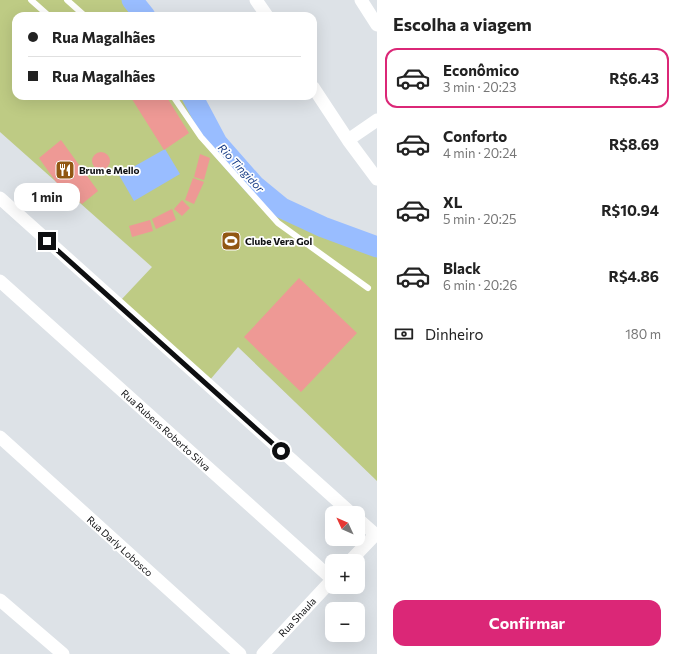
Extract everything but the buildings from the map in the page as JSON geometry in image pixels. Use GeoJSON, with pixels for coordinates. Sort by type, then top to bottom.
{"type":"FeatureCollection","features":[{"type":"Feature","properties":{"kind":"street"},"geometry":{"type":"LineString","coordinates":[[256,0],[264,12]]}},
{"type":"Feature","properties":{"kind":"street"},"geometry":{"type":"LineString","coordinates":[[361,0],[377,25]]}},
{"type":"Feature","properties":{"kind":"street"},"geometry":{"type":"LineString","coordinates":[[317,93],[348,140],[377,179]]}},
{"type":"Feature","properties":{"kind":"street"},"geometry":{"type":"LineString","coordinates":[[348,140],[377,120]]}},
{"type":"Feature","properties":{"kind":"street"},"geometry":{"type":"LineString","coordinates":[[0,198],[343,506]]}},
{"type":"Feature","properties":{"kind":"street","name":"Rua Rubens Roberto Silva"},"geometry":{"type":"LineString","coordinates":[[0,281],[325,574]]}},
{"type":"Feature","properties":{"kind":"street","name":"Rua Darly Lobosco"},"geometry":{"type":"LineString","coordinates":[[0,437],[240,654]]}},
{"type":"Feature","properties":{"kind":"street"},"geometry":{"type":"LineString","coordinates":[[357,554],[376,536],[365,526]]}},
{"type":"Feature","properties":{"kind":"street","name":"Rua Shaula"},"geometry":{"type":"LineString","coordinates":[[263,654],[325,588]]}},
{"type":"Feature","properties":{"kind":"street"},"geometry":{"type":"LineString","coordinates":[[0,600],[63,654]]}},
{"type":"Feature","properties":{"kind":"lane"},"geometry":{"type":"LineString","coordinates":[[31,0],[44,12]]}},
{"type":"Feature","properties":{"kind":"lane"},"geometry":{"type":"LineString","coordinates":[[67,0],[80,12]]}},
{"type":"Feature","properties":{"kind":"lane"},"geometry":{"type":"LineString","coordinates":[[176,100],[201,137],[278,223],[368,288]]}},
{"type":"Feature","properties":{"kind":"green space","name":"Clube Vera Gol"},"geometry":{"type":"Polygon","coordinates":[[[0,0],[132,0],[142,12],[12,12],[12,100],[194,100],[217,143],[254,185],[300,226],[377,256],[377,481],[238,347],[209,381],[121,300],[152,267],[0,132],[0,0]]]}},
{"type":"Feature","properties":{"kind":"water"},"geometry":{"type":"Polygon","coordinates":[[[165,149],[180,174],[134,201],[119,175],[165,149]]]}},
{"type":"Feature","properties":{"kind":"waterway","name":"Rio Tingidor"},"geometry":{"type":"LineString","coordinates":[[132,0],[142,12]]}},
{"type":"Feature","properties":{"kind":"waterway","name":"Rio Tingidor"},"geometry":{"type":"LineString","coordinates":[[194,100],[217,143],[254,185],[282,208],[323,227],[377,247]]}},
{"type":"Feature","properties":{"kind":"place","name":"Brum e Mello"},"geometry":{"type":"Point","coordinates":[65,170]}},
{"type":"Feature","properties":{"kind":"place","name":"Clube Vera Gol"},"geometry":{"type":"Point","coordinates":[231,241]}},
{"type":"Feature","properties":{"kind":"route"},"geometry":{"type":"LineString","coordinates":[[47,241],[281,451]]}}]}
